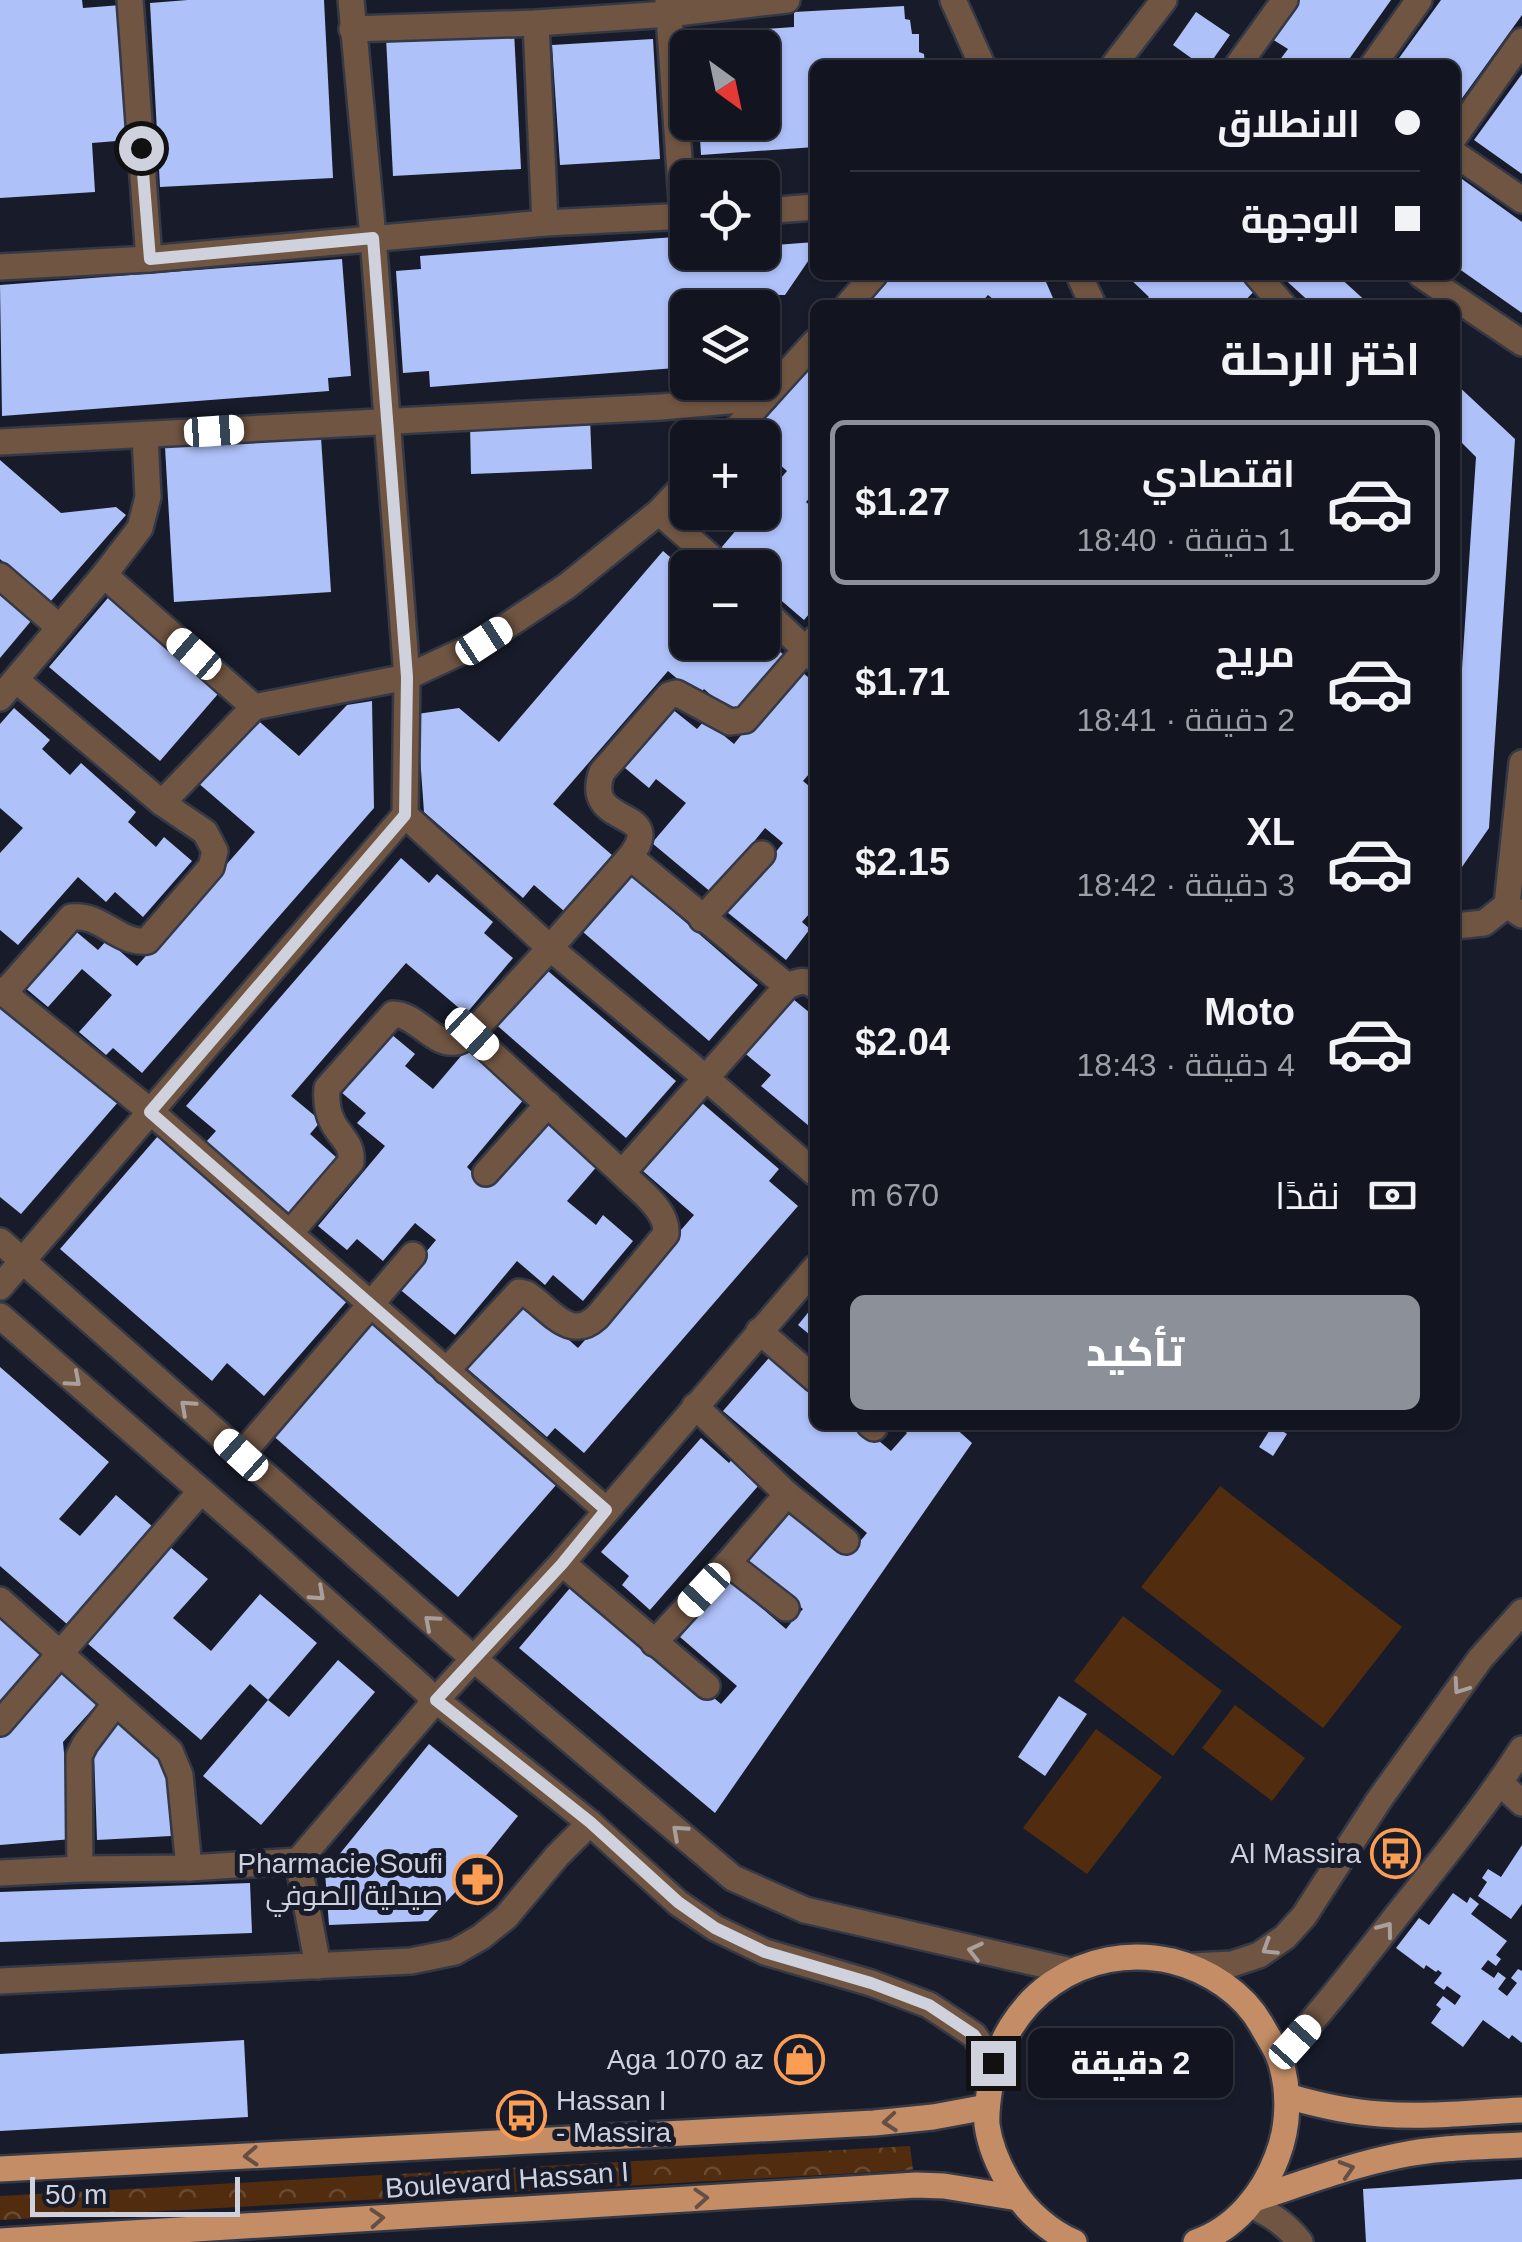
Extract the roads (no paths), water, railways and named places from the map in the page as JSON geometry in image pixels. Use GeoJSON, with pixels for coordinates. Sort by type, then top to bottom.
{"type":"FeatureCollection","features":[{"type":"Feature","properties":{"kind":"main road"},"geometry":{"type":"LineString","coordinates":[[1071,2242],[1042,2222],[1018,2198],[1001,2170],[990,2140],[987,2107],[993,2063],[1010,2026],[1037,1994],[1071,1971],[1110,1958],[1138,1957],[1192,1966],[1220,1981],[1257,2016],[1280,2058],[1287,2096],[1286,2124],[1270,2176],[1230,2224],[1202,2241]]}},
{"type":"Feature","properties":{"kind":"main road"},"geometry":{"type":"LineString","coordinates":[[1287,2096],[1382,2115],[1522,2110]]}},
{"type":"Feature","properties":{"kind":"main road","name":"Boulevard Hassan I"},"geometry":{"type":"LineString","coordinates":[[0,2169],[874,2123],[987,2107]]}},
{"type":"Feature","properties":{"kind":"main road"},"geometry":{"type":"LineString","coordinates":[[1252,2202],[1396,2156],[1522,2145]]}},
{"type":"Feature","properties":{"kind":"main road","name":"Boulevard Hassan I"},"geometry":{"type":"LineString","coordinates":[[0,2242],[307,2232],[916,2186],[1018,2198]]}},
{"type":"Feature","properties":{"kind":"street"},"geometry":{"type":"LineString","coordinates":[[130,0],[150,259]]}},
{"type":"Feature","properties":{"kind":"street"},"geometry":{"type":"LineString","coordinates":[[0,1287],[405,815],[407,677],[350,0]]}},
{"type":"Feature","properties":{"kind":"street"},"geometry":{"type":"LineString","coordinates":[[352,29],[460,12],[536,23],[669,7],[786,0]]}},
{"type":"Feature","properties":{"kind":"street"},"geometry":{"type":"LineString","coordinates":[[953,0],[980,60]]}},
{"type":"Feature","properties":{"kind":"street"},"geometry":{"type":"LineString","coordinates":[[1125,60],[1164,0]]}},
{"type":"Feature","properties":{"kind":"street"},"geometry":{"type":"LineString","coordinates":[[1242,60],[1285,0]]}},
{"type":"Feature","properties":{"kind":"street"},"geometry":{"type":"LineString","coordinates":[[1377,60],[1419,0]]}},
{"type":"Feature","properties":{"kind":"street"},"geometry":{"type":"LineString","coordinates":[[669,7],[681,160]]}},
{"type":"Feature","properties":{"kind":"street"},"geometry":{"type":"LineString","coordinates":[[536,23],[545,223]]}},
{"type":"Feature","properties":{"kind":"street"},"geometry":{"type":"LineString","coordinates":[[1460,129],[1522,42]]}},
{"type":"Feature","properties":{"kind":"street"},"geometry":{"type":"LineString","coordinates":[[1460,157],[1522,200]]}},
{"type":"Feature","properties":{"kind":"street"},"geometry":{"type":"LineString","coordinates":[[780,210],[810,207]]}},
{"type":"Feature","properties":{"kind":"street"},"geometry":{"type":"LineString","coordinates":[[0,267],[150,259],[545,223],[670,217]]}},
{"type":"Feature","properties":{"kind":"street"},"geometry":{"type":"LineString","coordinates":[[852,300],[870,280]]}},
{"type":"Feature","properties":{"kind":"street"},"geometry":{"type":"LineString","coordinates":[[1261,280],[1279,300]]}},
{"type":"Feature","properties":{"kind":"street"},"geometry":{"type":"LineString","coordinates":[[1429,280],[1459,300]]}},
{"type":"Feature","properties":{"kind":"street"},"geometry":{"type":"LineString","coordinates":[[1460,301],[1522,343]]}},
{"type":"Feature","properties":{"kind":"street"},"geometry":{"type":"LineString","coordinates":[[780,380],[810,347]]}},
{"type":"Feature","properties":{"kind":"street"},"geometry":{"type":"LineString","coordinates":[[0,442],[741,400]]}},
{"type":"Feature","properties":{"kind":"street"},"geometry":{"type":"LineString","coordinates":[[744,420],[762,400]]}},
{"type":"Feature","properties":{"kind":"street"},"geometry":{"type":"LineString","coordinates":[[145,436],[148,497],[131,542],[8,689],[205,832],[215,851],[211,867],[147,941],[125,938],[85,916],[71,917],[2,992],[150,1112],[606,1510]]}},
{"type":"Feature","properties":{"kind":"street"},"geometry":{"type":"LineString","coordinates":[[162,803],[254,706],[407,677],[484,641],[568,586],[670,501]]}},
{"type":"Feature","properties":{"kind":"street"},"geometry":{"type":"LineString","coordinates":[[660,512],[703,550]]}},
{"type":"Feature","properties":{"kind":"street"},"geometry":{"type":"LineString","coordinates":[[104,575],[254,706]]}},
{"type":"Feature","properties":{"kind":"street"},"geometry":{"type":"LineString","coordinates":[[0,576],[59,627]]}},
{"type":"Feature","properties":{"kind":"street"},"geometry":{"type":"LineString","coordinates":[[780,623],[810,648]]}},
{"type":"Feature","properties":{"kind":"street"},"geometry":{"type":"LineString","coordinates":[[290,1233],[351,1162],[352,1149],[334,1124],[326,1088],[387,1018],[393,1014],[406,1015],[445,1041],[456,1042],[472,1034],[630,857],[642,835],[632,822],[604,806],[599,797],[599,781],[602,772],[669,695],[676,693],[730,722],[739,722],[754,713],[810,652]]}},
{"type":"Feature","properties":{"kind":"street"},"geometry":{"type":"LineString","coordinates":[[1460,925],[1484,923],[1515,910],[1522,763]]}},
{"type":"Feature","properties":{"kind":"street"},"geometry":{"type":"LineString","coordinates":[[405,815],[550,948],[810,1169]]}},
{"type":"Feature","properties":{"kind":"street"},"geometry":{"type":"LineString","coordinates":[[702,919],[762,854]]}},
{"type":"Feature","properties":{"kind":"street"},"geometry":{"type":"LineString","coordinates":[[630,857],[787,986]]}},
{"type":"Feature","properties":{"kind":"street"},"geometry":{"type":"LineString","coordinates":[[622,1173],[787,986],[806,980],[810,983]]}},
{"type":"Feature","properties":{"kind":"street"},"geometry":{"type":"LineString","coordinates":[[446,1372],[519,1292],[535,1299],[570,1326],[584,1326],[597,1317],[667,1228],[661,1213],[622,1173],[472,1034]]}},
{"type":"Feature","properties":{"kind":"street"},"geometry":{"type":"LineString","coordinates":[[486,1173],[548,1104]]}},
{"type":"Feature","properties":{"kind":"street"},"geometry":{"type":"LineString","coordinates":[[0,1241],[474,1659],[733,1878],[805,1910],[1071,1971]]}},
{"type":"Feature","properties":{"kind":"street"},"geometry":{"type":"LineString","coordinates":[[241,1455],[414,1255]]}},
{"type":"Feature","properties":{"kind":"street"},"geometry":{"type":"LineString","coordinates":[[0,1873],[298,1861],[436,1700],[562,1564],[810,1274]]}},
{"type":"Feature","properties":{"kind":"street"},"geometry":{"type":"LineString","coordinates":[[0,1316],[436,1700],[590,1822],[678,1902],[715,1928],[765,1952],[871,1983],[929,2005],[974,2035],[993,2063]]}},
{"type":"Feature","properties":{"kind":"street"},"geometry":{"type":"LineString","coordinates":[[759,1331],[810,1375]]}},
{"type":"Feature","properties":{"kind":"street"},"geometry":{"type":"LineString","coordinates":[[695,1406],[786,1494],[846,1541]]}},
{"type":"Feature","properties":{"kind":"street"},"geometry":{"type":"LineString","coordinates":[[0,1723],[201,1490]]}},
{"type":"Feature","properties":{"kind":"street"},"geometry":{"type":"LineString","coordinates":[[654,1643],[786,1494]]}},
{"type":"Feature","properties":{"kind":"street"},"geometry":{"type":"LineString","coordinates":[[728,1563],[786,1608]]}},
{"type":"Feature","properties":{"kind":"street"},"geometry":{"type":"LineString","coordinates":[[562,1564],[707,1686]]}},
{"type":"Feature","properties":{"kind":"street"},"geometry":{"type":"LineString","coordinates":[[0,1600],[170,1751],[180,1775],[189,1868]]}},
{"type":"Feature","properties":{"kind":"street"},"geometry":{"type":"LineString","coordinates":[[1192,1966],[1232,1964],[1259,1955],[1285,1937],[1304,1916],[1378,1800],[1480,1659],[1522,1612]]}},
{"type":"Feature","properties":{"kind":"street"},"geometry":{"type":"LineString","coordinates":[[80,1869],[79,1756],[115,1704]]}},
{"type":"Feature","properties":{"kind":"street"},"geometry":{"type":"LineString","coordinates":[[1280,2058],[1351,1975],[1522,1749]]}},
{"type":"Feature","properties":{"kind":"street"},"geometry":{"type":"LineString","coordinates":[[1500,1783],[1522,1803]]}},
{"type":"Feature","properties":{"kind":"street"},"geometry":{"type":"LineString","coordinates":[[0,1981],[411,1961],[456,1952],[506,1917],[590,1822]]}},
{"type":"Feature","properties":{"kind":"street"},"geometry":{"type":"LineString","coordinates":[[298,1861],[318,1966]]}},
{"type":"Feature","properties":{"kind":"street"},"geometry":{"type":"LineString","coordinates":[[1252,2202],[1300,2242]]}},
{"type":"Feature","properties":{"kind":"place","name":"Al Massira"},"geometry":{"type":"Point","coordinates":[1396,1853]}},
{"type":"Feature","properties":{"kind":"place","name":"Pharmacie Soufi صيدلية الصوفي"},"geometry":{"type":"Point","coordinates":[478,1879]}},
{"type":"Feature","properties":{"kind":"place","name":"Aga 1070 az"},"geometry":{"type":"Point","coordinates":[799,2059]}},
{"type":"Feature","properties":{"kind":"place","name":"Hassan I - Massira"},"geometry":{"type":"Point","coordinates":[521,2116]}}]}
